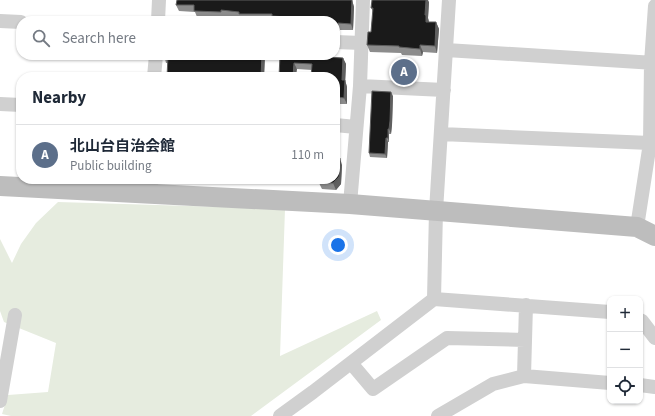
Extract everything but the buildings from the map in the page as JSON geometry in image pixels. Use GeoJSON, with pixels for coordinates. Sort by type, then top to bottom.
{"type":"FeatureCollection","features":[{"type":"Feature","properties":{"kind":"street"},"geometry":{"type":"LineString","coordinates":[[158,16],[159,0]]}},
{"type":"Feature","properties":{"kind":"street"},"geometry":{"type":"LineString","coordinates":[[350,204],[360,86],[363,0]]}},
{"type":"Feature","properties":{"kind":"street"},"geometry":{"type":"LineString","coordinates":[[434,299],[436,211],[449,0]]}},
{"type":"Feature","properties":{"kind":"street"},"geometry":{"type":"LineString","coordinates":[[637,227],[653,143],[655,6]]}},
{"type":"Feature","properties":{"kind":"street"},"geometry":{"type":"LineString","coordinates":[[0,20],[16,22]]}},
{"type":"Feature","properties":{"kind":"street"},"geometry":{"type":"LineString","coordinates":[[340,42],[362,43]]}},
{"type":"Feature","properties":{"kind":"street"},"geometry":{"type":"LineString","coordinates":[[446,50],[653,63]]}},
{"type":"Feature","properties":{"kind":"street"},"geometry":{"type":"LineString","coordinates":[[154,72],[156,60]]}},
{"type":"Feature","properties":{"kind":"street"},"geometry":{"type":"LineString","coordinates":[[360,86],[444,90]]}},
{"type":"Feature","properties":{"kind":"street"},"geometry":{"type":"LineString","coordinates":[[0,104],[16,105]]}},
{"type":"Feature","properties":{"kind":"street"},"geometry":{"type":"LineString","coordinates":[[340,125],[356,127]]}},
{"type":"Feature","properties":{"kind":"street"},"geometry":{"type":"LineString","coordinates":[[441,134],[653,143]]}},
{"type":"Feature","properties":{"kind":"street"},"geometry":{"type":"LineString","coordinates":[[0,186],[151,186],[350,204],[637,227],[655,236]]}},
{"type":"Feature","properties":{"kind":"street"},"geometry":{"type":"LineString","coordinates":[[280,416],[434,299],[607,312]]}},
{"type":"Feature","properties":{"kind":"street"},"geometry":{"type":"LineString","coordinates":[[524,376],[526,305]]}},
{"type":"Feature","properties":{"kind":"street"},"geometry":{"type":"LineString","coordinates":[[0,401],[15,316]]}},
{"type":"Feature","properties":{"kind":"street"},"geometry":{"type":"LineString","coordinates":[[643,321],[655,338]]}},
{"type":"Feature","properties":{"kind":"street"},"geometry":{"type":"LineString","coordinates":[[351,363],[373,389],[447,338],[525,340]]}},
{"type":"Feature","properties":{"kind":"street"},"geometry":{"type":"LineString","coordinates":[[438,416],[493,384],[524,376],[607,383]]}},
{"type":"Feature","properties":{"kind":"street"},"geometry":{"type":"LineString","coordinates":[[643,385],[655,387]]}},
{"type":"Feature","properties":{"kind":"shaded area"},"geometry":{"type":"Polygon","coordinates":[[[58,202],[285,209],[280,356],[377,311],[381,320],[251,416],[11,416],[2,414],[8,395],[48,392],[56,343],[4,322],[0,311],[0,239],[12,263],[21,244],[36,223],[58,202]]]}},
{"type":"Feature","properties":{"kind":"place","name":"北山台自治会館"},"geometry":{"type":"Point","coordinates":[404,72]}}]}
